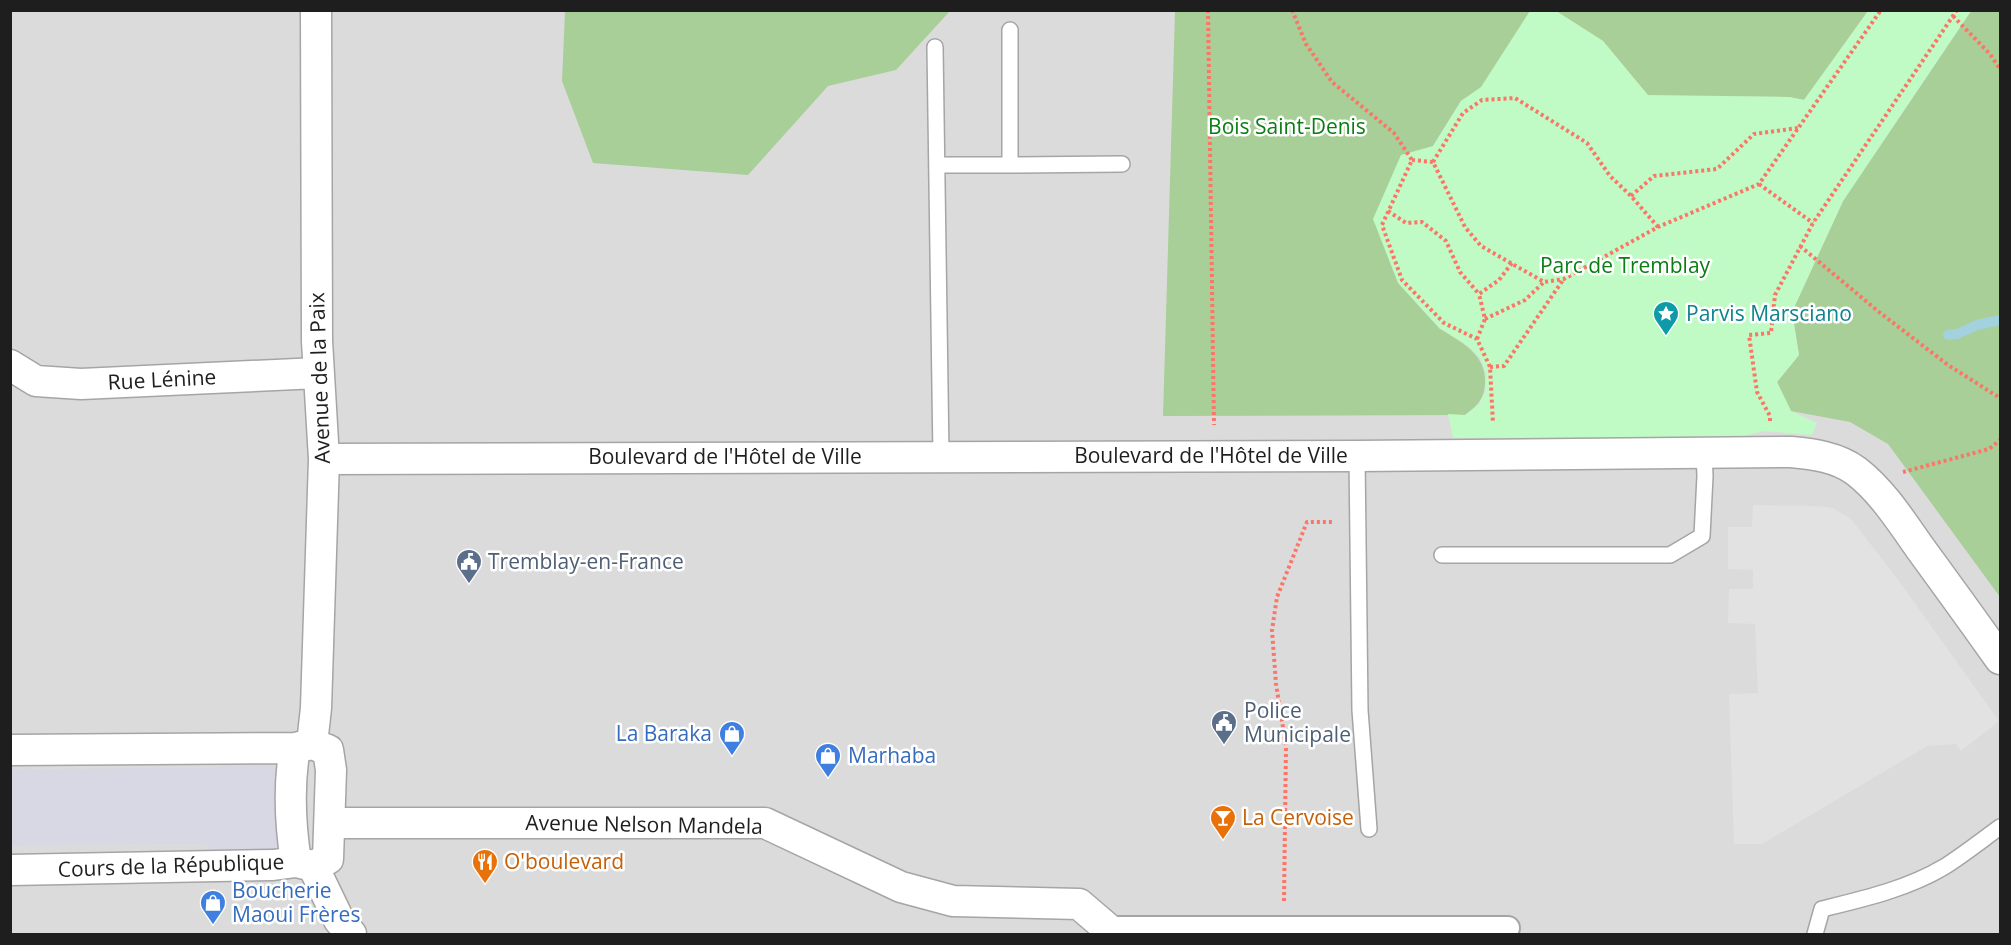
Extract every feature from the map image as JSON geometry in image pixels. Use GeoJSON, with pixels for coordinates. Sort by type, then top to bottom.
{"type":"FeatureCollection","features":[{"type":"Feature","properties":{"kind":"street","name":"Avenue de la Paix"},"geometry":{"type":"LineString","coordinates":[[315,10],[318,373],[324,459],[316,708],[303,746],[291,769],[290,822],[304,864],[339,920],[351,934]]}},
{"type":"Feature","properties":{"kind":"street","name":"Rue Lénine"},"geometry":{"type":"LineString","coordinates":[[10,365],[36,381],[81,384],[318,373]]}},
{"type":"Feature","properties":{"kind":"street","name":"Boulevard de l'Hôtel de Ville"},"geometry":{"type":"LineString","coordinates":[[324,459],[1357,456],[1791,452],[1816,454],[1837,460],[1855,470],[1892,508],[2001,659]]}},
{"type":"Feature","properties":{"kind":"street"},"geometry":{"type":"LineString","coordinates":[[10,750],[303,746],[328,750],[331,770],[328,859],[304,864]]}},
{"type":"Feature","properties":{"kind":"street","name":"Avenue Nelson Mandela"},"geometry":{"type":"LineString","coordinates":[[330,823],[765,823],[901,887],[953,901],[1079,904],[1107,931]]}},
{"type":"Feature","properties":{"kind":"street","name":"Cours de la République"},"geometry":{"type":"LineString","coordinates":[[10,870],[304,864]]}},
{"type":"Feature","properties":{"kind":"street"},"geometry":{"type":"LineString","coordinates":[[1107,931],[1508,928]]}},
{"type":"Feature","properties":{"kind":"lane"},"geometry":{"type":"LineString","coordinates":[[1010,30],[1010,165]]}},
{"type":"Feature","properties":{"kind":"lane"},"geometry":{"type":"LineString","coordinates":[[935,47],[941,456]]}},
{"type":"Feature","properties":{"kind":"lane"},"geometry":{"type":"LineString","coordinates":[[937,165],[1122,164]]}},
{"type":"Feature","properties":{"kind":"lane"},"geometry":{"type":"LineString","coordinates":[[1442,555],[1670,555],[1702,536],[1705,476],[1714,453]]}},
{"type":"Feature","properties":{"kind":"lane"},"geometry":{"type":"LineString","coordinates":[[1357,456],[1360,710],[1369,829]]}},
{"type":"Feature","properties":{"kind":"lane"},"geometry":{"type":"LineString","coordinates":[[1815,934],[1822,909],[1871,897],[1909,884],[1943,867],[2001,827]]}},
{"type":"Feature","properties":{"kind":"path"},"geometry":{"type":"LineString","coordinates":[[1208,10],[1215,456]]}},
{"type":"Feature","properties":{"kind":"path"},"geometry":{"type":"LineString","coordinates":[[1292,10],[1306,44],[1332,82],[1394,133],[1412,160]]}},
{"type":"Feature","properties":{"kind":"path"},"geometry":{"type":"LineString","coordinates":[[1485,319],[1525,300],[1544,282],[1564,279],[1658,227],[1759,184],[1881,10]]}},
{"type":"Feature","properties":{"kind":"path"},"geometry":{"type":"LineString","coordinates":[[1770,453],[1770,416],[1757,392],[1749,335],[1772,333],[1775,295],[1813,223],[1957,10]]}},
{"type":"Feature","properties":{"kind":"path"},"geometry":{"type":"LineString","coordinates":[[1953,16],[1990,54],[2001,69]]}},
{"type":"Feature","properties":{"kind":"path"},"geometry":{"type":"LineString","coordinates":[[1433,162],[1463,113],[1482,100],[1515,98],[1587,143],[1610,177],[1631,196],[1658,227]]}},
{"type":"Feature","properties":{"kind":"path"},"geometry":{"type":"LineString","coordinates":[[1631,196],[1654,176],[1717,169],[1754,134],[1798,128]]}},
{"type":"Feature","properties":{"kind":"path"},"geometry":{"type":"LineString","coordinates":[[1412,160],[1433,162]]}},
{"type":"Feature","properties":{"kind":"path"},"geometry":{"type":"LineString","coordinates":[[1412,160],[1382,225],[1402,280],[1444,323],[1477,339],[1490,367],[1490,386]]}},
{"type":"Feature","properties":{"kind":"path"},"geometry":{"type":"LineString","coordinates":[[1433,162],[1465,227],[1481,246],[1544,282]]}},
{"type":"Feature","properties":{"kind":"path"},"geometry":{"type":"LineString","coordinates":[[1759,184],[1813,223]]}},
{"type":"Feature","properties":{"kind":"path"},"geometry":{"type":"LineString","coordinates":[[1388,210],[1406,223],[1422,222],[1446,241],[1460,272],[1479,294],[1485,319],[1477,339]]}},
{"type":"Feature","properties":{"kind":"path"},"geometry":{"type":"LineString","coordinates":[[1800,246],[1879,312],[1948,365],[2001,398]]}},
{"type":"Feature","properties":{"kind":"path"},"geometry":{"type":"LineString","coordinates":[[1479,294],[1499,280],[1512,263]]}},
{"type":"Feature","properties":{"kind":"path"},"geometry":{"type":"LineString","coordinates":[[1490,367],[1504,366],[1564,279]]}},
{"type":"Feature","properties":{"kind":"path"},"geometry":{"type":"LineString","coordinates":[[1869,483],[1928,464],[1989,449],[2001,440]]}},
{"type":"Feature","properties":{"kind":"path"},"geometry":{"type":"LineString","coordinates":[[1284,928],[1286,746],[1276,684],[1272,630],[1277,597],[1307,522],[1358,522]]}},
{"type":"Feature","properties":{"kind":"shaded area"},"geometry":{"type":"Polygon","coordinates":[[[11,11],[2000,11],[2000,934],[11,934],[11,11]]]}},
{"type":"Feature","properties":{"kind":"shaded area"},"geometry":{"type":"Polygon","coordinates":[[[1753,505],[1833,508],[1851,519],[1899,581],[1999,721],[1961,751],[1956,744],[1927,746],[1762,844],[1734,844],[1729,694],[1758,693],[1755,624],[1728,623],[1729,589],[1753,589],[1753,570],[1728,569],[1728,527],[1752,527],[1753,505]]]}},
{"type":"Feature","properties":{"kind":"shaded area"},"geometry":{"type":"Polygon","coordinates":[[[224,757],[275,763],[280,771],[280,838],[278,846],[272,851],[212,854],[205,844],[11,845],[10,769],[216,768],[224,757]]]}},
{"type":"Feature","properties":{"kind":"green space"},"geometry":{"type":"Polygon","coordinates":[[[565,10],[950,11],[896,70],[828,86],[748,175],[593,163],[562,81],[565,10]]]}},
{"type":"Feature","properties":{"kind":"green space","name":"Bois Saint-Denis"},"geometry":{"type":"Polygon","coordinates":[[[1175,11],[1530,11],[1481,88],[1461,101],[1433,146],[1439,328],[1471,350],[1482,365],[1484,374],[1485,384],[1481,398],[1465,415],[1163,416],[1175,11]]]}},
{"type":"Feature","properties":{"kind":"green space","name":"Parc de Tremblay"},"geometry":{"type":"Polygon","coordinates":[[[1530,11],[1556,11],[1603,41],[1648,95],[1789,97],[1804,100],[1868,11],[1971,11],[1843,201],[1792,312],[1799,355],[1777,382],[1791,411],[1817,423],[1812,435],[1764,431],[1740,437],[1453,438],[1448,414],[1465,415],[1479,404],[1485,392],[1486,374],[1480,358],[1468,346],[1439,328],[1398,283],[1373,219],[1401,155],[1433,146],[1461,101],[1481,87],[1530,11]]]}},
{"type":"Feature","properties":{"kind":"green space"},"geometry":{"type":"Polygon","coordinates":[[[1556,11],[1868,11],[1804,100],[1789,97],[1648,96],[1603,41],[1556,11]]]}},
{"type":"Feature","properties":{"kind":"green space"},"geometry":{"type":"Polygon","coordinates":[[[1971,11],[2000,11],[2000,597],[1888,444],[1850,422],[1791,411],[1777,382],[1799,355],[1792,312],[1843,201],[1971,11]]]}},
{"type":"Feature","properties":{"kind":"waterway"},"geometry":{"type":"LineString","coordinates":[[1948,335],[2000,320]]}},
{"type":"Feature","properties":{"kind":"place","name":"Parvis Marsciano"},"geometry":{"type":"Point","coordinates":[1666,337]}},
{"type":"Feature","properties":{"kind":"place","name":"Tremblay-en-France"},"geometry":{"type":"Point","coordinates":[469,585]}},
{"type":"Feature","properties":{"kind":"place","name":"Police Municipale"},"geometry":{"type":"Point","coordinates":[1224,746]}},
{"type":"Feature","properties":{"kind":"place","name":"La Baraka"},"geometry":{"type":"Point","coordinates":[732,757]}},
{"type":"Feature","properties":{"kind":"place","name":"Marhaba"},"geometry":{"type":"Point","coordinates":[828,779]}},
{"type":"Feature","properties":{"kind":"place","name":"La Cervoise"},"geometry":{"type":"Point","coordinates":[1223,841]}},
{"type":"Feature","properties":{"kind":"place","name":"O'boulevard"},"geometry":{"type":"Point","coordinates":[485,885]}},
{"type":"Feature","properties":{"kind":"place","name":"Boucherie Maoui Frères"},"geometry":{"type":"Point","coordinates":[213,926]}}]}
